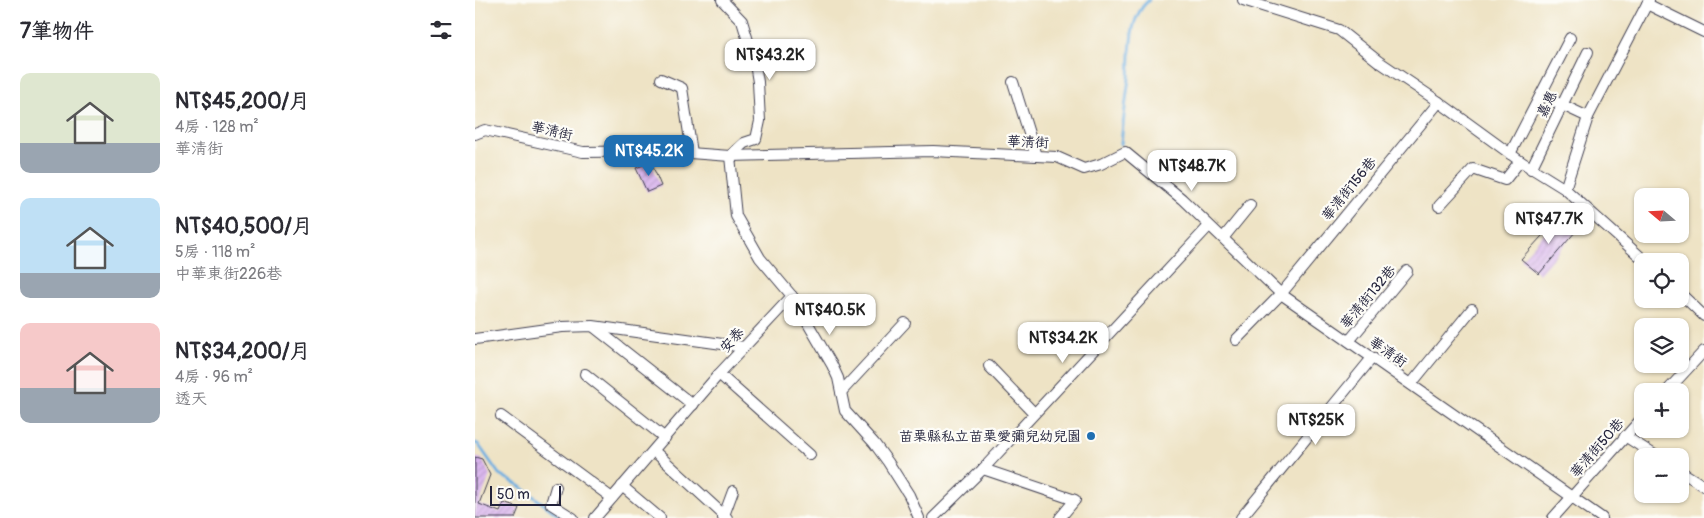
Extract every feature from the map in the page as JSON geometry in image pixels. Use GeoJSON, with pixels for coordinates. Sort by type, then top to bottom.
{"type":"FeatureCollection","features":[{"type":"Feature","properties":{"kind":"street"},"geometry":{"type":"LineString","coordinates":[[722,0],[741,21],[755,64],[758,82],[760,121],[756,139],[743,143],[731,156],[737,216],[760,258],[792,296],[832,365],[838,378],[845,411],[874,443],[888,462],[909,495],[919,518]]}},
{"type":"Feature","properties":{"kind":"street"},"geometry":{"type":"LineString","coordinates":[[1243,0],[1339,30],[1378,61],[1439,102],[1510,154],[1565,189],[1636,253]]}},
{"type":"Feature","properties":{"kind":"street"},"geometry":{"type":"LineString","coordinates":[[1565,189],[1588,117],[1648,2],[1704,32]]}},
{"type":"Feature","properties":{"kind":"street","name":"嘉惠"},"geometry":{"type":"LineString","coordinates":[[1510,154],[1570,38]]}},
{"type":"Feature","properties":{"kind":"street","name":"嘉惠"},"geometry":{"type":"LineString","coordinates":[[1531,168],[1589,52]]}},
{"type":"Feature","properties":{"kind":"street"},"geometry":{"type":"LineString","coordinates":[[661,79],[681,88],[692,153]]}},
{"type":"Feature","properties":{"kind":"street"},"geometry":{"type":"LineString","coordinates":[[1013,82],[1037,156]]}},
{"type":"Feature","properties":{"kind":"street"},"geometry":{"type":"LineString","coordinates":[[1541,95],[1588,117]]}},
{"type":"Feature","properties":{"kind":"street","name":"華清街156巷"},"geometry":{"type":"LineString","coordinates":[[1236,340],[1281,294],[1439,102]]}},
{"type":"Feature","properties":{"kind":"street","name":"華清街"},"geometry":{"type":"LineString","coordinates":[[475,134],[485,130],[583,152],[663,151],[731,156],[933,151],[1057,158],[1084,169],[1101,164],[1125,152],[1163,182],[1281,294],[1602,518]]}},
{"type":"Feature","properties":{"kind":"street"},"geometry":{"type":"LineString","coordinates":[[1439,206],[1473,169],[1505,180],[1520,161]]}},
{"type":"Feature","properties":{"kind":"street"},"geometry":{"type":"LineString","coordinates":[[1223,238],[1250,205]]}},
{"type":"Feature","properties":{"kind":"street"},"geometry":{"type":"LineString","coordinates":[[933,518],[983,469],[1209,226]]}},
{"type":"Feature","properties":{"kind":"street","name":"華清街132巷"},"geometry":{"type":"LineString","coordinates":[[1349,341],[1407,270]]}},
{"type":"Feature","properties":{"kind":"street","name":"安泰"},"geometry":{"type":"LineString","coordinates":[[595,518],[719,374],[792,296]]}},
{"type":"Feature","properties":{"kind":"street"},"geometry":{"type":"LineString","coordinates":[[1689,301],[1702,310]]}},
{"type":"Feature","properties":{"kind":"street"},"geometry":{"type":"LineString","coordinates":[[1411,384],[1472,309]]}},
{"type":"Feature","properties":{"kind":"street"},"geometry":{"type":"LineString","coordinates":[[841,392],[905,322]]}},
{"type":"Feature","properties":{"kind":"street"},"geometry":{"type":"LineString","coordinates":[[593,326],[693,405]]}},
{"type":"Feature","properties":{"kind":"street"},"geometry":{"type":"LineString","coordinates":[[475,339],[562,327],[593,326],[743,347]]}},
{"type":"Feature","properties":{"kind":"street"},"geometry":{"type":"LineString","coordinates":[[1674,383],[1704,351]]}},
{"type":"Feature","properties":{"kind":"street"},"geometry":{"type":"LineString","coordinates":[[1241,518],[1372,358]]}},
{"type":"Feature","properties":{"kind":"street"},"geometry":{"type":"LineString","coordinates":[[989,366],[1034,413]]}},
{"type":"Feature","properties":{"kind":"street"},"geometry":{"type":"LineString","coordinates":[[585,374],[665,438]]}},
{"type":"Feature","properties":{"kind":"street"},"geometry":{"type":"LineString","coordinates":[[719,374],[810,456]]}},
{"type":"Feature","properties":{"kind":"street"},"geometry":{"type":"LineString","coordinates":[[501,416],[612,498]]}},
{"type":"Feature","properties":{"kind":"street","name":"華清街50巷"},"geometry":{"type":"LineString","coordinates":[[1553,518],[1634,426]]}},
{"type":"Feature","properties":{"kind":"street"},"geometry":{"type":"LineString","coordinates":[[1625,436],[1644,448]]}},
{"type":"Feature","properties":{"kind":"street"},"geometry":{"type":"LineString","coordinates":[[654,451],[725,517],[733,490]]}},
{"type":"Feature","properties":{"kind":"street"},"geometry":{"type":"LineString","coordinates":[[983,469],[1075,500],[1060,518]]}},
{"type":"Feature","properties":{"kind":"street"},"geometry":{"type":"LineString","coordinates":[[1689,477],[1704,486]]}},
{"type":"Feature","properties":{"kind":"street"},"geometry":{"type":"LineString","coordinates":[[622,486],[660,518]]}},
{"type":"Feature","properties":{"kind":"street"},"geometry":{"type":"LineString","coordinates":[[556,487],[551,504],[573,518]]}},
{"type":"Feature","properties":{"kind":"building"},"geometry":{"type":"Polygon","coordinates":[[[651,162],[661,186],[647,192],[636,168],[651,162]]]}},
{"type":"Feature","properties":{"kind":"building"},"geometry":{"type":"Polygon","coordinates":[[[1561,215],[1576,231],[1539,274],[1521,259],[1561,215]]]}},
{"type":"Feature","properties":{"kind":"building"},"geometry":{"type":"Polygon","coordinates":[[[475,457],[482,459],[490,475],[479,504],[500,512],[504,503],[519,508],[515,518],[475,518],[475,457]]]}},
{"type":"Feature","properties":{"kind":"waterway"},"geometry":{"type":"LineString","coordinates":[[1121,144],[1129,78],[1131,36],[1137,17],[1149,0]]}},
{"type":"Feature","properties":{"kind":"waterway"},"geometry":{"type":"LineString","coordinates":[[475,443],[478,444],[499,474],[520,486],[562,518]]}},
{"type":"Feature","properties":{"kind":"place","name":"苗栗縣私立苗栗愛彌兒幼兒園"},"geometry":{"type":"Point","coordinates":[1091,436]}}]}
